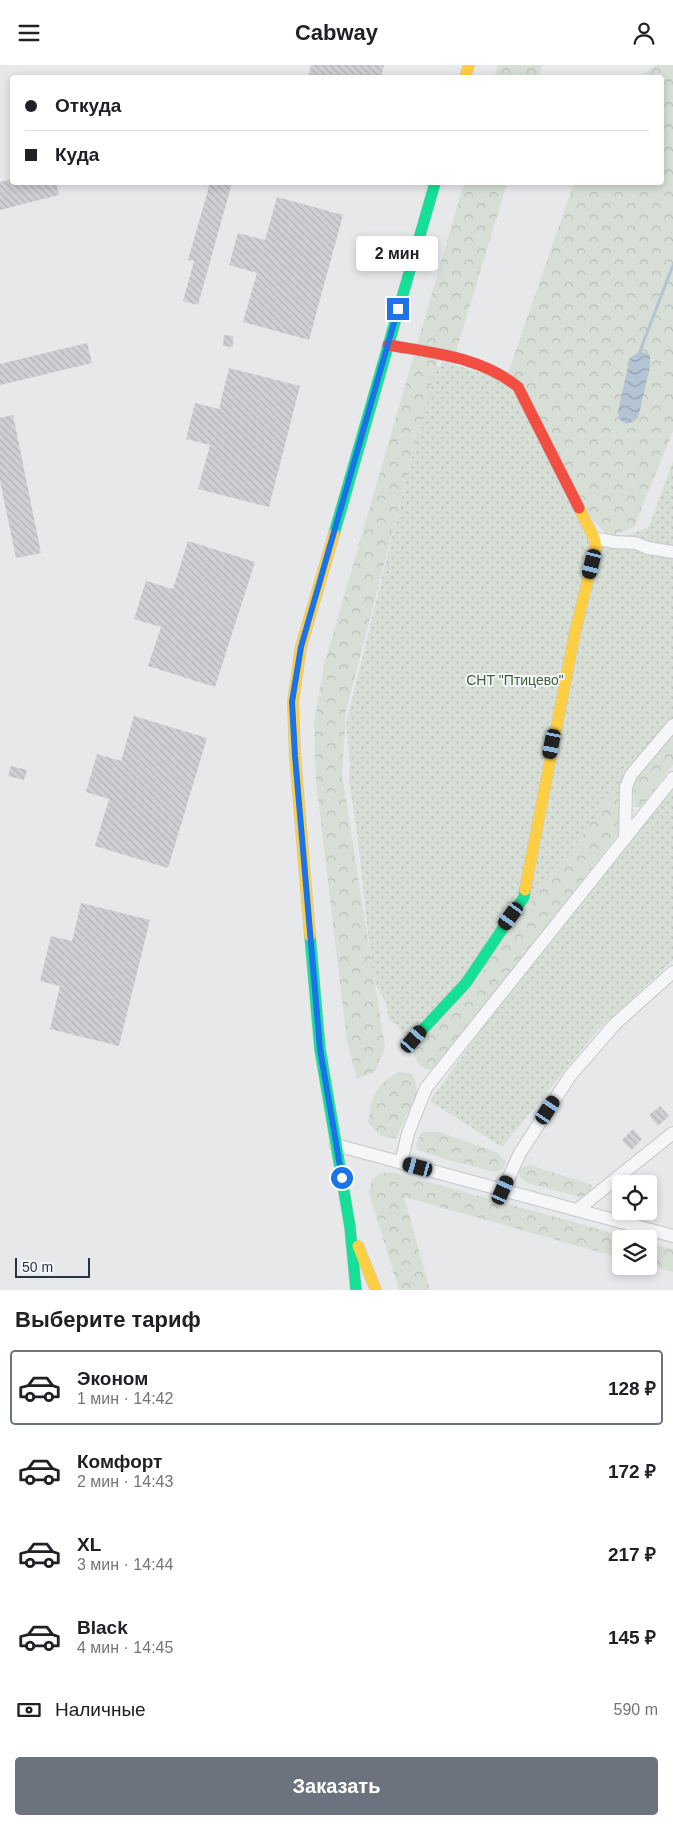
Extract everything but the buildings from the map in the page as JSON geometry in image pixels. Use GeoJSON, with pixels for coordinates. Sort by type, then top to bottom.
{"type":"FeatureCollection","features":[{"type":"Feature","properties":{"kind":"main road"},"geometry":{"type":"LineString","coordinates":[[356,1289],[350,1227],[320,1049],[292,702],[301,647],[434,185]]}},
{"type":"Feature","properties":{"kind":"main road"},"geometry":{"type":"LineString","coordinates":[[388,345],[488,367],[509,378],[518,387],[594,538],[596,547],[574,632],[524,897],[466,983],[414,1039]]}},
{"type":"Feature","properties":{"kind":"main road"},"geometry":{"type":"LineString","coordinates":[[350,1227],[375,1289]]}},
{"type":"Feature","properties":{"kind":"main road"},"geometry":{"type":"LineString","coordinates":[[356,1289],[365,1281],[375,1289]]}},
{"type":"Feature","properties":{"kind":"street"},"geometry":{"type":"LineString","coordinates":[[594,538],[614,542],[635,543],[648,548],[673,552]]}},
{"type":"Feature","properties":{"kind":"street"},"geometry":{"type":"LineString","coordinates":[[625,838],[626,787],[631,775],[673,725]]}},
{"type":"Feature","properties":{"kind":"street"},"geometry":{"type":"LineString","coordinates":[[401,1163],[408,1133],[426,1089],[673,778]]}},
{"type":"Feature","properties":{"kind":"street"},"geometry":{"type":"LineString","coordinates":[[503,1190],[520,1153],[570,1076],[615,1024],[673,972]]}},
{"type":"Feature","properties":{"kind":"street"},"geometry":{"type":"LineString","coordinates":[[577,1210],[673,1133]]}},
{"type":"Feature","properties":{"kind":"street"},"geometry":{"type":"LineString","coordinates":[[336,1145],[673,1236]]}},
{"type":"Feature","properties":{"kind":"green space"},"geometry":{"type":"Polygon","coordinates":[[[498,65],[542,65],[539,75],[495,75],[498,65]]]}},
{"type":"Feature","properties":{"kind":"green space"},"geometry":{"type":"Polygon","coordinates":[[[657,65],[673,65],[673,431],[634,527],[609,537],[570,495],[508,373],[573,185],[664,185],[664,75],[642,75],[657,65]]]}},
{"type":"Feature","properties":{"kind":"green space"},"geometry":{"type":"Polygon","coordinates":[[[463,185],[506,185],[456,352],[437,361],[346,711],[342,775],[385,1047],[375,1072],[357,1079],[347,1041],[316,781],[314,723],[324,665],[463,185]]]}},
{"type":"Feature","properties":{"kind":"green space","name":"СНТ \"Птицево\""},"geometry":{"type":"Polygon","coordinates":[[[437,355],[436,366],[441,367],[442,361],[508,381],[596,547],[649,527],[673,461],[673,729],[415,1057],[398,1026],[389,1020],[386,1003],[373,979],[357,832],[349,780],[350,763],[346,724],[437,355]]]}},
{"type":"Feature","properties":{"kind":"green space"},"geometry":{"type":"Polygon","coordinates":[[[673,733],[673,765],[641,807],[635,807],[633,784],[639,771],[673,733]]]}},
{"type":"Feature","properties":{"kind":"green space"},"geometry":{"type":"Polygon","coordinates":[[[673,787],[673,960],[597,1031],[502,1147],[430,1101],[500,1003],[673,787]]]}},
{"type":"Feature","properties":{"kind":"green space"},"geometry":{"type":"Polygon","coordinates":[[[613,796],[622,801],[622,825],[616,837],[441,1062],[430,1070],[421,1067],[415,1057],[416,1047],[482,972],[545,882],[579,841],[603,804],[613,796]]]}},
{"type":"Feature","properties":{"kind":"green space"},"geometry":{"type":"Polygon","coordinates":[[[399,1072],[411,1073],[416,1083],[417,1093],[396,1138],[387,1137],[377,1132],[368,1122],[369,1113],[376,1092],[385,1082],[399,1072]]]}},
{"type":"Feature","properties":{"kind":"green space"},"geometry":{"type":"Polygon","coordinates":[[[422,1132],[440,1132],[498,1153],[506,1162],[503,1169],[495,1172],[418,1150],[416,1144],[422,1132]]]}},
{"type":"Feature","properties":{"kind":"green space"},"geometry":{"type":"Polygon","coordinates":[[[530,1165],[592,1185],[591,1193],[584,1198],[528,1183],[521,1178],[519,1172],[522,1167],[530,1165]]]}},
{"type":"Feature","properties":{"kind":"green space"},"geometry":{"type":"Polygon","coordinates":[[[392,1172],[612,1233],[612,1255],[404,1197],[430,1290],[399,1290],[369,1193],[372,1180],[381,1173],[392,1172]]]}},
{"type":"Feature","properties":{"kind":"green space"},"geometry":{"type":"Polygon","coordinates":[[[657,1245],[673,1249],[673,1272],[657,1267],[657,1245]]]}},
{"type":"Feature","properties":{"kind":"water"},"geometry":{"type":"Polygon","coordinates":[[[640,351],[650,355],[650,367],[638,418],[626,424],[619,419],[618,411],[630,358],[640,351]]]}},
{"type":"Feature","properties":{"kind":"waterway"},"geometry":{"type":"LineString","coordinates":[[640,351],[673,265]]}},
{"type":"Feature","properties":{"kind":"traffic: fast"},"geometry":{"type":"LineString","coordinates":[[334,534],[434,185]]}},
{"type":"Feature","properties":{"kind":"traffic: fast"},"geometry":{"type":"LineString","coordinates":[[414,1039],[466,983],[524,897],[525,890]]}},
{"type":"Feature","properties":{"kind":"traffic: fast"},"geometry":{"type":"LineString","coordinates":[[310,936],[320,1049],[350,1227],[356,1290]]}},
{"type":"Feature","properties":{"kind":"traffic: slow"},"geometry":{"type":"LineString","coordinates":[[466,75],[469,65]]}},
{"type":"Feature","properties":{"kind":"traffic: slow"},"geometry":{"type":"LineString","coordinates":[[525,890],[575,632],[596,547],[594,538],[579,508]]}},
{"type":"Feature","properties":{"kind":"traffic: slow"},"geometry":{"type":"LineString","coordinates":[[310,936],[295,756],[293,702],[301,647],[334,534]]}},
{"type":"Feature","properties":{"kind":"traffic: slow"},"geometry":{"type":"LineString","coordinates":[[358,1246],[376,1290]]}},
{"type":"Feature","properties":{"kind":"traffic: jam"},"geometry":{"type":"LineString","coordinates":[[388,345],[439,354],[472,363],[504,377],[518,387],[579,508]]}},
{"type":"Feature","properties":{"kind":"route"},"geometry":{"type":"LineString","coordinates":[[342,1178],[320,1049],[292,702],[301,647],[398,309]]}}]}
